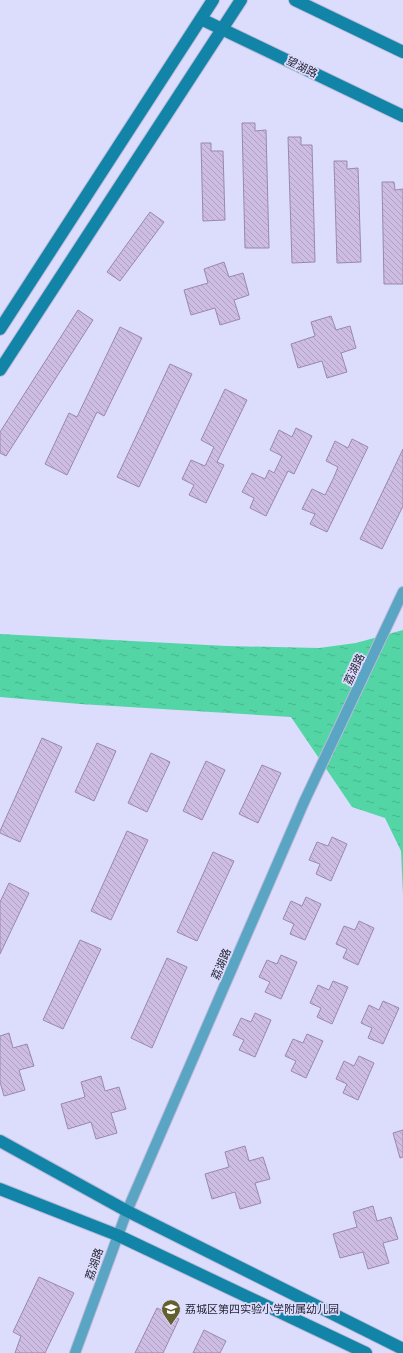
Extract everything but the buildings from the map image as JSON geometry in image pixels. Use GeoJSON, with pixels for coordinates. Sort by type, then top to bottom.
{"type":"FeatureCollection","features":[{"type":"Feature","properties":{"kind":"main road"},"geometry":{"type":"LineString","coordinates":[[0,329],[213,0]]}},
{"type":"Feature","properties":{"kind":"main road"},"geometry":{"type":"LineString","coordinates":[[0,370],[241,0]]}},
{"type":"Feature","properties":{"kind":"main road"},"geometry":{"type":"LineString","coordinates":[[295,0],[403,52]]}},
{"type":"Feature","properties":{"kind":"main road","name":"望湖路"},"geometry":{"type":"LineString","coordinates":[[201,19],[403,116]]}},
{"type":"Feature","properties":{"kind":"main road"},"geometry":{"type":"LineString","coordinates":[[0,1141],[127,1211],[403,1349]]}},
{"type":"Feature","properties":{"kind":"main road"},"geometry":{"type":"LineString","coordinates":[[0,1188],[117,1235],[366,1353]]}},
{"type":"Feature","properties":{"kind":"street","name":"荔湖路"},"geometry":{"type":"LineString","coordinates":[[75,1353],[127,1211],[304,802],[403,592]]}},
{"type":"Feature","properties":{"kind":"water"},"geometry":{"type":"Polygon","coordinates":[[[403,630],[403,895],[401,851],[385,818],[352,807],[291,717],[80,704],[0,697],[0,634],[226,646],[319,648],[356,643],[403,630]]]}},
{"type":"Feature","properties":{"kind":"place","name":"荔城区第四实验小学附属幼儿园"},"geometry":{"type":"Point","coordinates":[171,1326]}}]}
